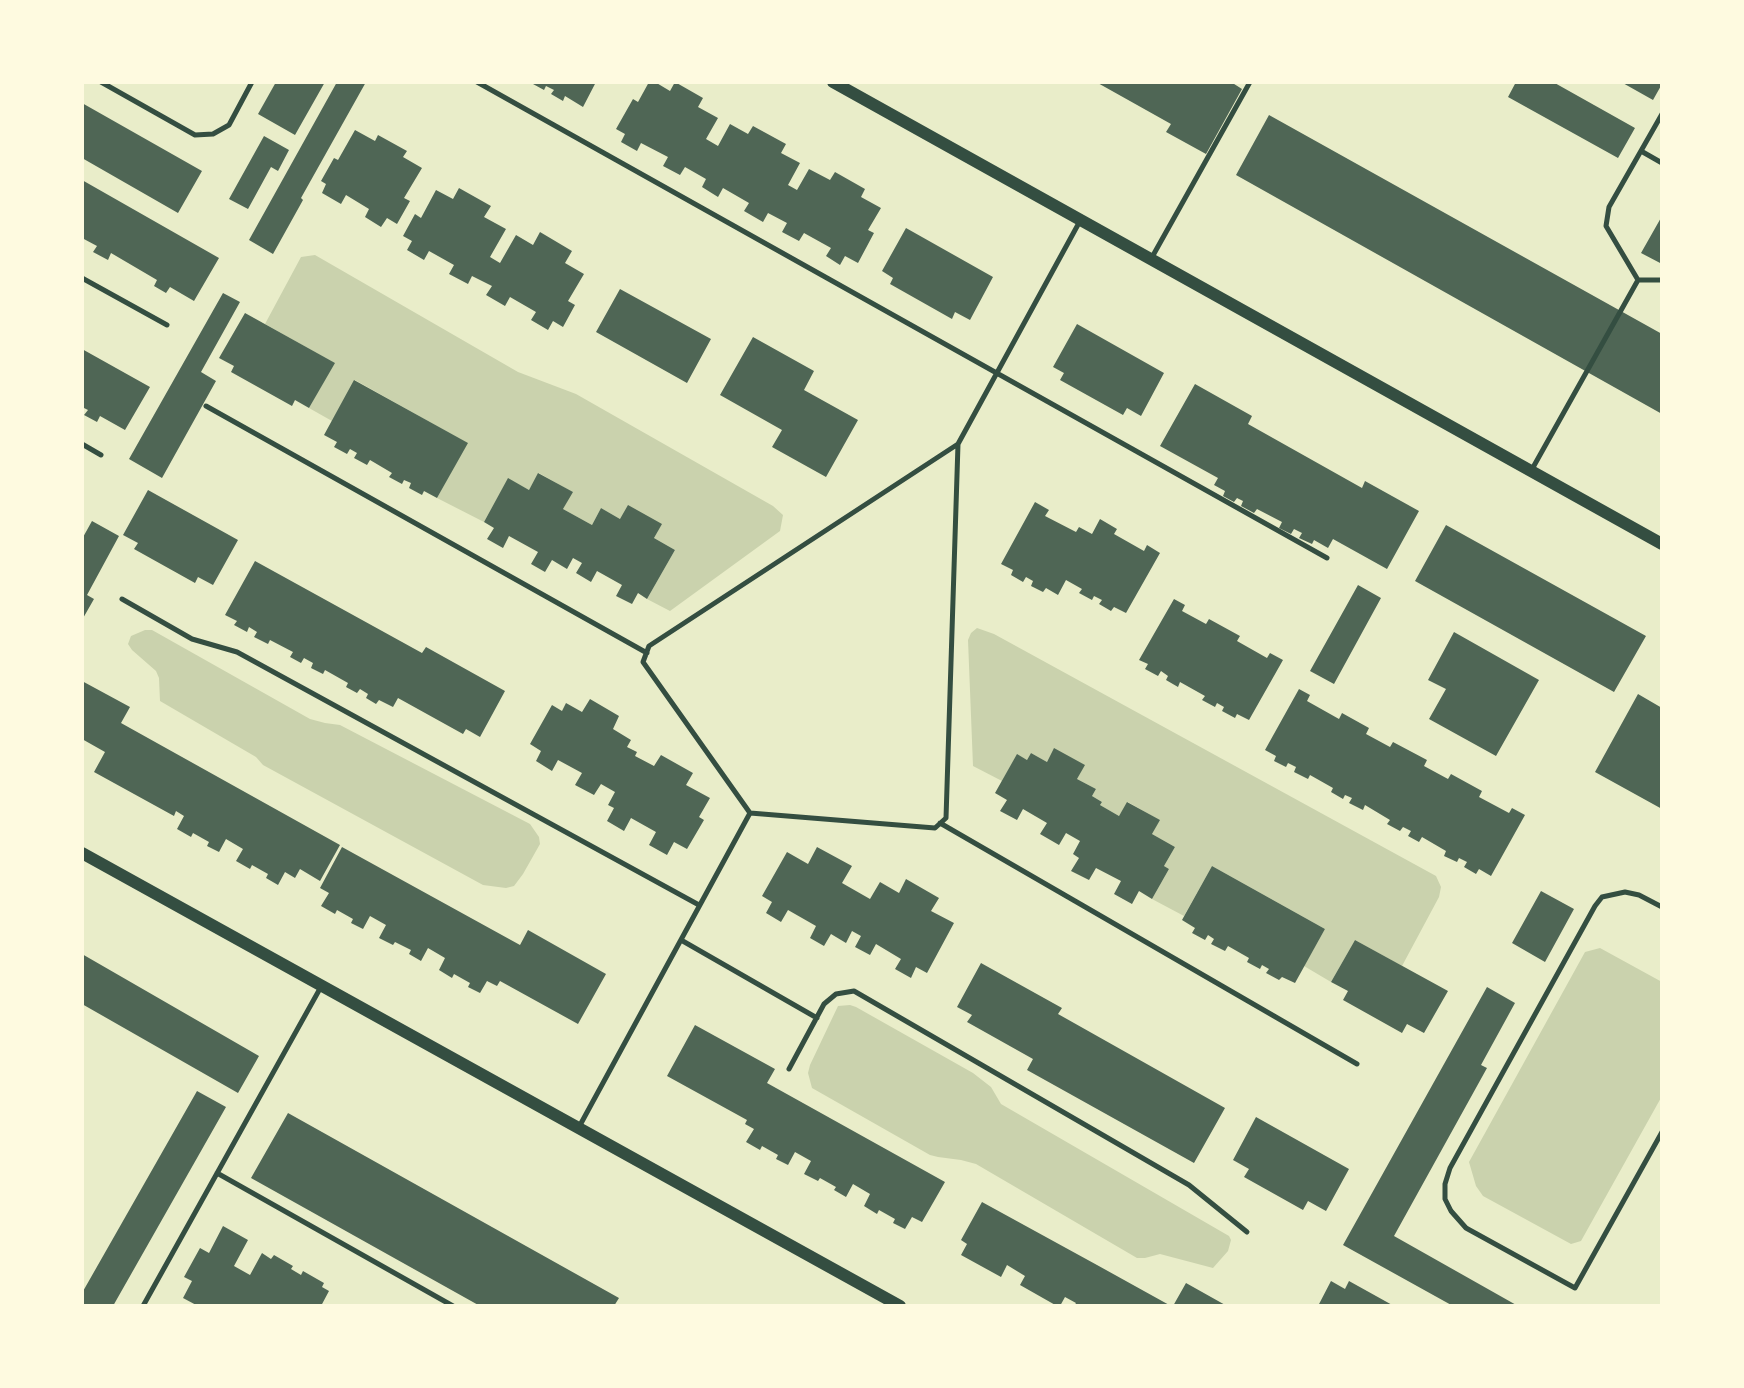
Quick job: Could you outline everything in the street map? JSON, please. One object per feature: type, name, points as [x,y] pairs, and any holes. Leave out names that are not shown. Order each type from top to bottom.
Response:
[{"type":"street","points":[[833,82],[1662,544]]},
{"type":"street","points":[[82,853],[900,1306]]},
{"type":"lane","points":[[101,82],[195,135],[213,134],[229,125],[253,82]]},
{"type":"lane","points":[[477,82],[1327,558]]},
{"type":"lane","points":[[1151,259],[1250,82]]},
{"type":"lane","points":[[1638,280],[1606,226],[1609,207],[1662,114]]},
{"type":"lane","points":[[1641,151],[1662,163]]},
{"type":"lane","points":[[750,813],[935,828],[946,818],[958,444],[1080,220]]},
{"type":"lane","points":[[82,278],[167,325]]},
{"type":"lane","points":[[1638,280],[1662,280]]},
{"type":"lane","points":[[1531,471],[1638,280]]},
{"type":"lane","points":[[206,406],[647,653]]},
{"type":"lane","points":[[82,444],[102,455]]},
{"type":"lane","points":[[750,813],[643,662],[649,646],[958,444]]},
{"type":"lane","points":[[122,599],[192,639],[237,652],[699,905]]},
{"type":"lane","points":[[579,1128],[750,813]]},
{"type":"lane","points":[[940,823],[1357,1064]]},
{"type":"lane","points":[[1662,907],[1639,895],[1625,892],[1602,897],[1595,906],[1450,1168],[1445,1199],[1451,1211],[1466,1228],[1575,1288],[1662,1132]]},
{"type":"lane","points":[[681,940],[817,1018]]},
{"type":"lane","points":[[145,1305],[322,985]]},
{"type":"lane","points":[[789,1069],[824,1004],[836,994],[854,991],[1189,1185],[1247,1232]]},
{"type":"lane","points":[[217,1173],[453,1306]]},
{"type":"green space","points":[[315,255],[518,372],[576,394],[773,506],[783,515],[780,531],[670,611],[647,599],[675,550],[654,538],[661,525],[620,519],[601,508],[592,525],[563,509],[572,492],[539,473],[529,490],[508,479],[484,522],[437,498],[467,443],[355,380],[332,421],[309,408],[334,363],[265,324],[301,257]]},
{"type":"green space","points":[[977,628],[994,634],[1436,876],[1441,887],[1439,897],[1402,966],[1355,940],[1331,982],[1304,966],[1325,929],[1212,866],[1184,916],[1152,899],[1169,869],[1164,866],[1175,847],[1152,834],[1159,820],[1128,802],[1119,816],[1100,805],[1102,802],[1092,796],[1096,789],[1077,779],[1084,765],[1054,749],[1047,762],[1031,753],[1027,760],[1017,755],[1002,781],[973,766],[968,640]]},
{"type":"green space","points":[[152,630],[310,719],[340,725],[530,824],[539,837],[540,844],[523,874],[514,886],[506,888],[483,885],[263,765],[256,757],[160,701],[156,671],[128,644],[131,636]]},
{"type":"green space","points":[[1600,948],[1662,982],[1662,1096],[1581,1241],[1571,1244],[1483,1196],[1476,1186],[1469,1162],[1585,952]]},
{"type":"green space","points":[[850,1005],[973,1073],[991,1087],[1001,1104],[1229,1236],[1231,1240],[1228,1251],[1213,1268],[1160,1254],[1137,1258],[976,1164],[930,1155],[812,1088],[808,1073],[810,1065],[838,1006]]},
{"type":"building","points":[[276,82],[325,82],[295,135],[258,114]]},
{"type":"building","points":[[337,82],[366,82],[273,254],[249,240]]},
{"type":"building","points":[[596,82],[583,107],[565,96],[563,101],[551,94],[554,90],[546,86],[544,90],[533,84]]},
{"type":"building","points":[[649,82],[655,82],[670,91],[675,82],[703,98],[698,107],[718,118],[706,139],[718,146],[730,124],[748,134],[753,126],[786,144],[781,153],[800,163],[788,185],[797,190],[809,169],[830,180],[835,172],[865,189],[861,197],[881,208],[868,230],[874,233],[858,263],[845,256],[840,265],[826,256],[831,248],[804,233],[799,241],[782,232],[787,223],[768,213],[763,222],[744,211],[749,203],[723,188],[718,197],[702,187],[706,179],[685,167],[680,175],[663,166],[668,157],[641,143],[637,151],[621,142],[625,134],[616,129],[633,99],[638,102]]},
{"type":"building","points":[[1096,82],[1231,82],[1242,89],[1206,154],[1166,132],[1171,124]]},
{"type":"building","points":[[1516,82],[1553,82],[1635,128],[1618,158],[1508,97]]},
{"type":"building","points":[[1621,82],[1662,82],[1662,84],[1653,100]]},
{"type":"building","points":[[82,103],[202,171],[178,213],[82,158]]},
{"type":"building","points":[[1269,115],[1662,334],[1662,414],[1236,175]]},
{"type":"building","points":[[355,130],[375,141],[378,135],[407,151],[403,157],[422,168],[404,198],[410,201],[397,224],[387,218],[381,227],[365,217],[369,209],[346,195],[341,204],[322,193],[326,184],[321,181],[334,158],[338,160]]},
{"type":"building","points":[[264,136],[289,150],[278,171],[271,167],[248,209],[229,199]]},
{"type":"building","points":[[82,180],[219,258],[194,301],[170,287],[166,293],[154,286],[157,280],[111,253],[108,260],[93,252],[97,246],[82,238]]},
{"type":"building","points":[[459,188],[491,206],[484,217],[506,229],[490,257],[500,263],[516,235],[533,245],[540,232],[572,251],[565,263],[584,274],[568,301],[575,305],[563,327],[553,321],[548,330],[531,320],[536,312],[510,297],[505,306],[486,295],[492,286],[472,276],[468,284],[449,274],[454,265],[429,251],[424,260],[407,250],[412,241],[403,236],[415,214],[421,218],[436,190],[453,199]]},
{"type":"building","points":[[1662,216],[1662,264],[1641,253]]},
{"type":"building","points":[[906,228],[993,277],[970,320],[955,312],[952,319],[890,284],[893,278],[882,271]]},
{"type":"building","points":[[620,289],[711,339],[687,383],[596,332]]},
{"type":"building","points":[[223,293],[240,302],[201,372],[216,381],[162,478],[129,459]]},
{"type":"building","points":[[245,313],[335,363],[309,408],[295,400],[292,406],[231,372],[234,366],[219,358]]},
{"type":"building","points":[[1077,324],[1164,373],[1141,416],[1127,408],[1123,415],[1060,380],[1064,373],[1053,367]]},
{"type":"building","points":[[753,337],[814,371],[804,390],[858,420],[826,477],[772,447],[782,430],[720,395]]},
{"type":"building","points":[[82,349],[150,387],[125,430],[100,416],[97,422],[84,415],[88,410],[82,407]]},
{"type":"building","points":[[354,380],[468,443],[437,498],[424,491],[422,495],[409,488],[411,483],[404,480],[402,484],[389,477],[392,473],[370,460],[367,465],[354,458],[357,453],[350,449],[347,454],[334,447],[337,442],[324,435]]},
{"type":"building","points":[[1195,384],[1252,416],[1248,424],[1362,488],[1365,481],[1419,511],[1387,569],[1333,539],[1328,548],[1314,540],[1312,544],[1299,538],[1302,533],[1294,529],[1291,534],[1279,528],[1282,522],[1257,509],[1254,513],[1241,506],[1243,501],[1237,498],[1234,502],[1223,496],[1225,491],[1214,485],[1218,478],[1160,446]]},
{"type":"building","points":[[538,473],[573,492],[563,509],[592,525],[601,508],[620,519],[628,505],[662,524],[654,538],[675,550],[647,599],[638,593],[632,604],[616,596],[622,585],[597,571],[591,582],[576,573],[582,563],[573,558],[567,569],[552,560],[545,572],[531,564],[538,552],[509,536],[503,548],[487,539],[494,528],[484,522],[508,478],[529,490]]},
{"type":"building","points":[[148,490],[238,540],[213,585],[198,577],[195,583],[134,549],[138,543],[123,535]]},
{"type":"building","points":[[1035,502],[1049,510],[1045,516],[1076,532],[1079,527],[1092,534],[1100,519],[1117,529],[1114,534],[1144,551],[1147,545],[1160,553],[1126,613],[1114,607],[1111,611],[1099,604],[1102,600],[1094,596],[1092,600],[1079,593],[1082,589],[1066,580],[1058,595],[1046,588],[1043,592],[1031,586],[1033,581],[1026,577],[1023,582],[1011,575],[1013,570],[1001,564]]},
{"type":"building","points":[[92,521],[119,536],[87,595],[94,599],[82,620],[82,539]]},
{"type":"building","points":[[1446,525],[1646,636],[1614,692],[1415,581]]},
{"type":"building","points":[[255,561],[422,653],[426,647],[505,691],[480,737],[466,729],[463,734],[398,698],[393,707],[379,700],[376,704],[366,698],[368,694],[360,689],[357,693],[346,687],[348,683],[325,670],[323,674],[311,668],[313,663],[304,658],[301,663],[290,657],[293,652],[270,640],[268,644],[254,637],[257,632],[249,627],[247,632],[234,625],[237,621],[225,615]]},
{"type":"building","points":[[1358,585],[1381,598],[1334,684],[1310,671]]},
{"type":"building","points":[[1174,599],[1185,605],[1182,611],[1206,624],[1209,619],[1240,636],[1237,641],[1267,658],[1270,653],[1283,660],[1249,720],[1237,714],[1235,718],[1222,711],[1224,707],[1217,703],[1215,707],[1202,700],[1205,696],[1180,682],[1178,687],[1166,680],[1168,676],[1161,671],[1158,676],[1145,669],[1148,664],[1139,660]]},
{"type":"building","points":[[1454,632],[1539,680],[1496,756],[1429,719],[1446,689],[1428,680]]},
{"type":"building","points":[[82,681],[130,707],[121,723],[340,845],[320,881],[300,869],[295,878],[285,872],[278,885],[266,878],[268,874],[252,865],[250,869],[236,861],[243,849],[226,839],[219,852],[207,846],[209,842],[193,833],[191,837],[177,829],[184,816],[176,811],[174,816],[94,772],[105,752],[82,739]]},
{"type":"building","points":[[1299,689],[1310,695],[1307,701],[1339,719],[1342,713],[1369,728],[1366,734],[1390,747],[1393,742],[1427,760],[1424,766],[1448,779],[1451,774],[1482,791],[1479,797],[1509,813],[1512,808],[1525,815],[1491,876],[1479,869],[1476,874],[1464,867],[1467,862],[1459,858],[1457,862],[1444,856],[1446,851],[1422,837],[1419,842],[1408,836],[1411,831],[1403,827],[1400,831],[1387,824],[1390,820],[1365,805],[1363,810],[1349,803],[1352,798],[1345,795],[1343,799],[1331,792],[1333,788],[1310,775],[1308,779],[1294,772],[1296,767],[1288,763],[1286,767],[1274,761],[1276,756],[1265,750]]},
{"type":"building","points":[[1638,694],[1662,708],[1662,809],[1595,772]]},
{"type":"building","points":[[590,699],[619,716],[613,729],[631,740],[627,747],[637,752],[635,756],[654,766],[661,755],[693,773],[686,785],[710,798],[699,817],[704,820],[687,849],[674,842],[667,855],[649,845],[656,832],[631,818],[624,831],[607,821],[614,808],[608,805],[615,792],[601,784],[594,795],[575,785],[582,773],[558,760],[552,771],[536,761],[541,751],[530,744],[552,705],[562,711],[566,703],[582,712]]},
{"type":"building","points":[[1054,748],[1085,765],[1077,779],[1096,789],[1092,796],[1102,802],[1100,805],[1119,816],[1127,802],[1160,820],[1152,834],[1175,847],[1164,866],[1169,869],[1152,899],[1139,891],[1132,904],[1114,894],[1121,881],[1096,868],[1089,880],[1071,871],[1079,858],[1073,854],[1080,841],[1066,833],[1059,845],[1040,834],[1047,823],[1023,809],[1017,820],[1000,811],[1007,800],[995,793],[1017,754],[1027,760],[1031,753],[1047,762]]},
{"type":"building","points":[[342,847],[520,945],[528,930],[606,974],[578,1024],[500,981],[497,986],[487,981],[480,993],[468,987],[470,983],[454,974],[452,978],[439,970],[445,958],[428,948],[421,961],[409,954],[411,950],[379,938],[386,925],[370,916],[363,929],[351,923],[353,919],[337,910],[335,914],[321,906],[329,893],[320,888]]},
{"type":"building","points":[[817,847],[852,866],[842,883],[870,899],[880,882],[899,893],[906,879],[939,898],[931,911],[954,923],[927,973],[916,967],[911,978],[895,969],[901,959],[876,944],[870,955],[855,947],[861,936],[852,931],[846,943],[831,934],[824,946],[810,938],[816,926],[788,910],[781,922],[766,913],[772,902],[762,896],[787,852],[808,864]]},
{"type":"building","points":[[1212,866],[1325,929],[1295,983],[1282,977],[1279,980],[1266,973],[1269,969],[1262,965],[1260,969],[1247,962],[1249,958],[1228,946],[1225,951],[1211,944],[1214,939],[1208,935],[1205,940],[1192,933],[1195,928],[1182,920]]},
{"type":"building","points":[[1541,891],[1574,909],[1545,962],[1512,943]]},
{"type":"building","points":[[1355,940],[1448,991],[1424,1033],[1407,1024],[1402,1033],[1343,1000],[1348,991],[1331,982]]},
{"type":"building","points":[[82,954],[259,1056],[238,1093],[82,1004]]},
{"type":"building","points":[[981,963],[1062,1008],[1058,1014],[1225,1108],[1194,1163],[1027,1070],[1033,1059],[967,1022],[972,1015],[957,1007]]},
{"type":"building","points":[[1487,987],[1515,1003],[1481,1065],[1487,1068],[1394,1236],[1518,1306],[1453,1306],[1343,1245]]},
{"type":"building","points":[[695,1025],[775,1069],[767,1083],[945,1182],[922,1222],[912,1217],[905,1229],[893,1223],[895,1219],[879,1210],[877,1214],[864,1206],[870,1194],[853,1184],[846,1197],[834,1190],[836,1187],[820,1178],[818,1181],[804,1174],[811,1161],[795,1152],[788,1165],[776,1159],[778,1155],[762,1146],[760,1150],[746,1142],[754,1129],[745,1124],[747,1120],[667,1076]]},
{"type":"building","points":[[197,1091],[226,1107],[113,1306],[82,1306],[82,1293]]},
{"type":"building","points":[[288,1113],[619,1298],[614,1306],[480,1306],[251,1178]]},
{"type":"building","points":[[1256,1117],[1349,1169],[1326,1211],[1308,1201],[1303,1210],[1244,1177],[1249,1169],[1233,1160]]},
{"type":"building","points":[[982,1202],[1171,1306],[1074,1306],[1076,1303],[1065,1297],[1060,1306],[1057,1306],[1020,1285],[1025,1276],[1007,1265],[1001,1277],[961,1255],[967,1244],[961,1240]]},
{"type":"building","points":[[223,1226],[248,1240],[234,1266],[250,1275],[262,1253],[271,1259],[274,1255],[293,1266],[291,1269],[301,1275],[303,1271],[324,1283],[322,1287],[329,1291],[321,1306],[198,1306],[183,1298],[192,1281],[184,1277],[200,1248],[209,1253]]},
{"type":"building","points":[[1331,1281],[1345,1289],[1349,1281],[1394,1306],[1318,1306]]},
{"type":"building","points":[[1186,1283],[1227,1306],[1173,1306]]}]
